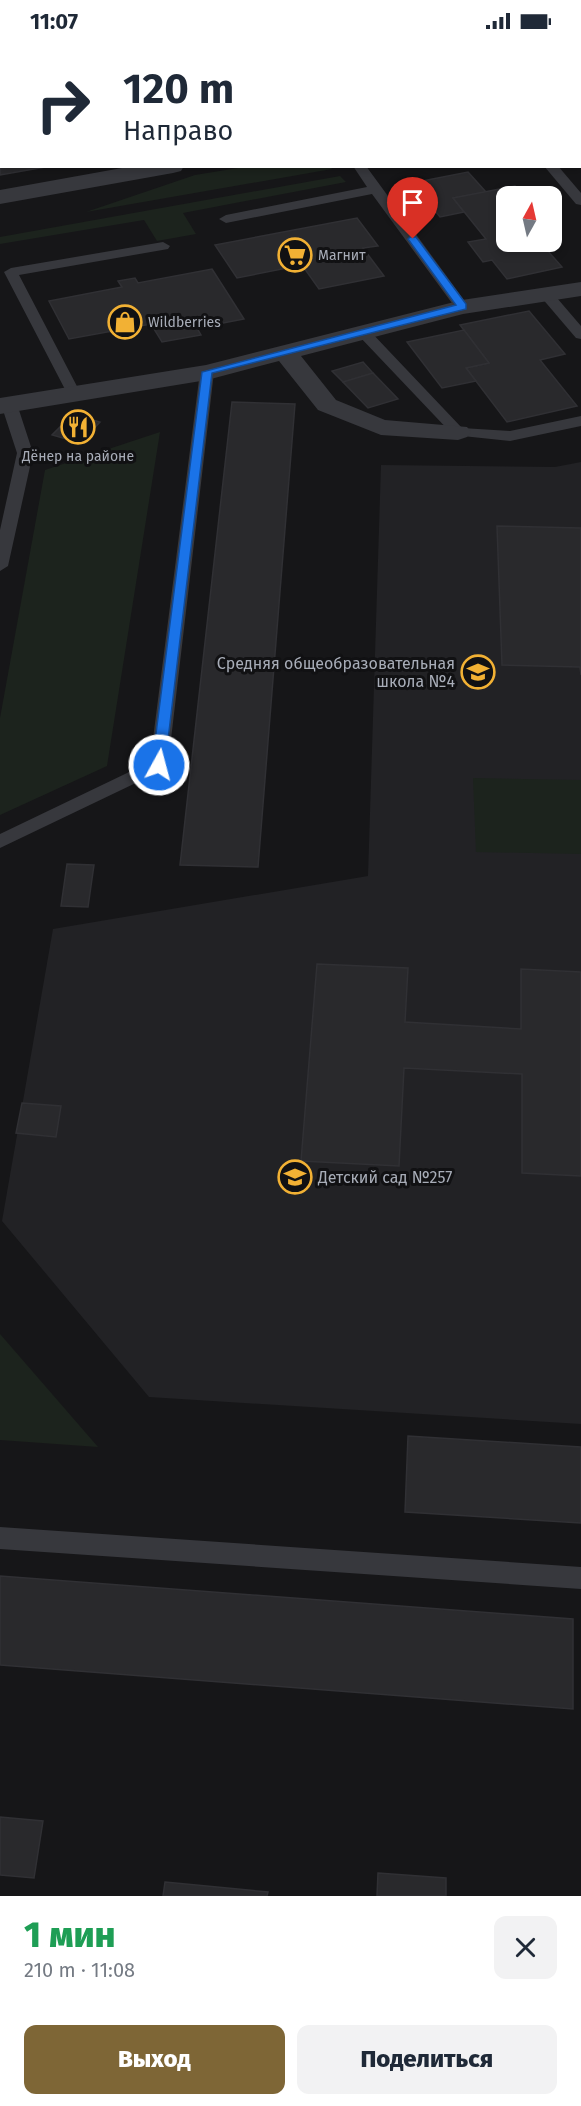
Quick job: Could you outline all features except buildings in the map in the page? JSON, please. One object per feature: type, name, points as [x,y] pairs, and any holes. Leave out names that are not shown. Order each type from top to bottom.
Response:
[{"type":"street","points":[[0,197],[162,168]]},
{"type":"street","points":[[5,405],[207,372],[462,307],[581,289]]},
{"type":"street","points":[[286,353],[327,405],[381,427],[458,432]]},
{"type":"lane","points":[[360,168],[462,307]]},
{"type":"lane","points":[[552,168],[581,201]]},
{"type":"lane","points":[[226,219],[376,189]]},
{"type":"lane","points":[[74,394],[11,272],[163,246]]},
{"type":"lane","points":[[546,294],[581,335]]},
{"type":"lane","points":[[364,333],[458,432],[510,436],[581,421]]},
{"type":"lane","points":[[0,842],[159,765],[207,372]]},
{"type":"lane","points":[[0,566],[25,453],[5,405]]},
{"type":"lane","points":[[0,1539],[581,1578]]},
{"type":"shaded area","points":[[238,168],[332,169],[86,212],[195,175]]},
{"type":"shaded area","points":[[340,176],[346,182],[183,213],[196,234],[157,241],[144,220],[0,244],[0,237]]},
{"type":"shaded area","points":[[160,432],[107,766],[0,815],[0,718],[45,470]]},
{"type":"shaded area","name":"Детский сад №257","points":[[581,462],[581,1424],[149,1397],[2,1221],[53,929],[368,876],[381,465],[555,467]]},
{"type":"shaded area","points":[[473,778],[581,780],[581,854],[476,852]]},
{"type":"shaded area","points":[[0,1334],[98,1447],[0,1440]]},
{"type":"place","name":"Магнит","points":[[295,255]]},
{"type":"place","name":"Wildberries","points":[[125,322]]},
{"type":"place","name":"Дёнер на районе","points":[[78,427]]},
{"type":"place","name":"Средняя общеобразовательная школа №4","points":[[478,672]]},
{"type":"place","name":"Детский сад №257","points":[[295,1177]]},
{"type":"route","points":[[159,765],[207,372],[462,307],[413,239]]}]
